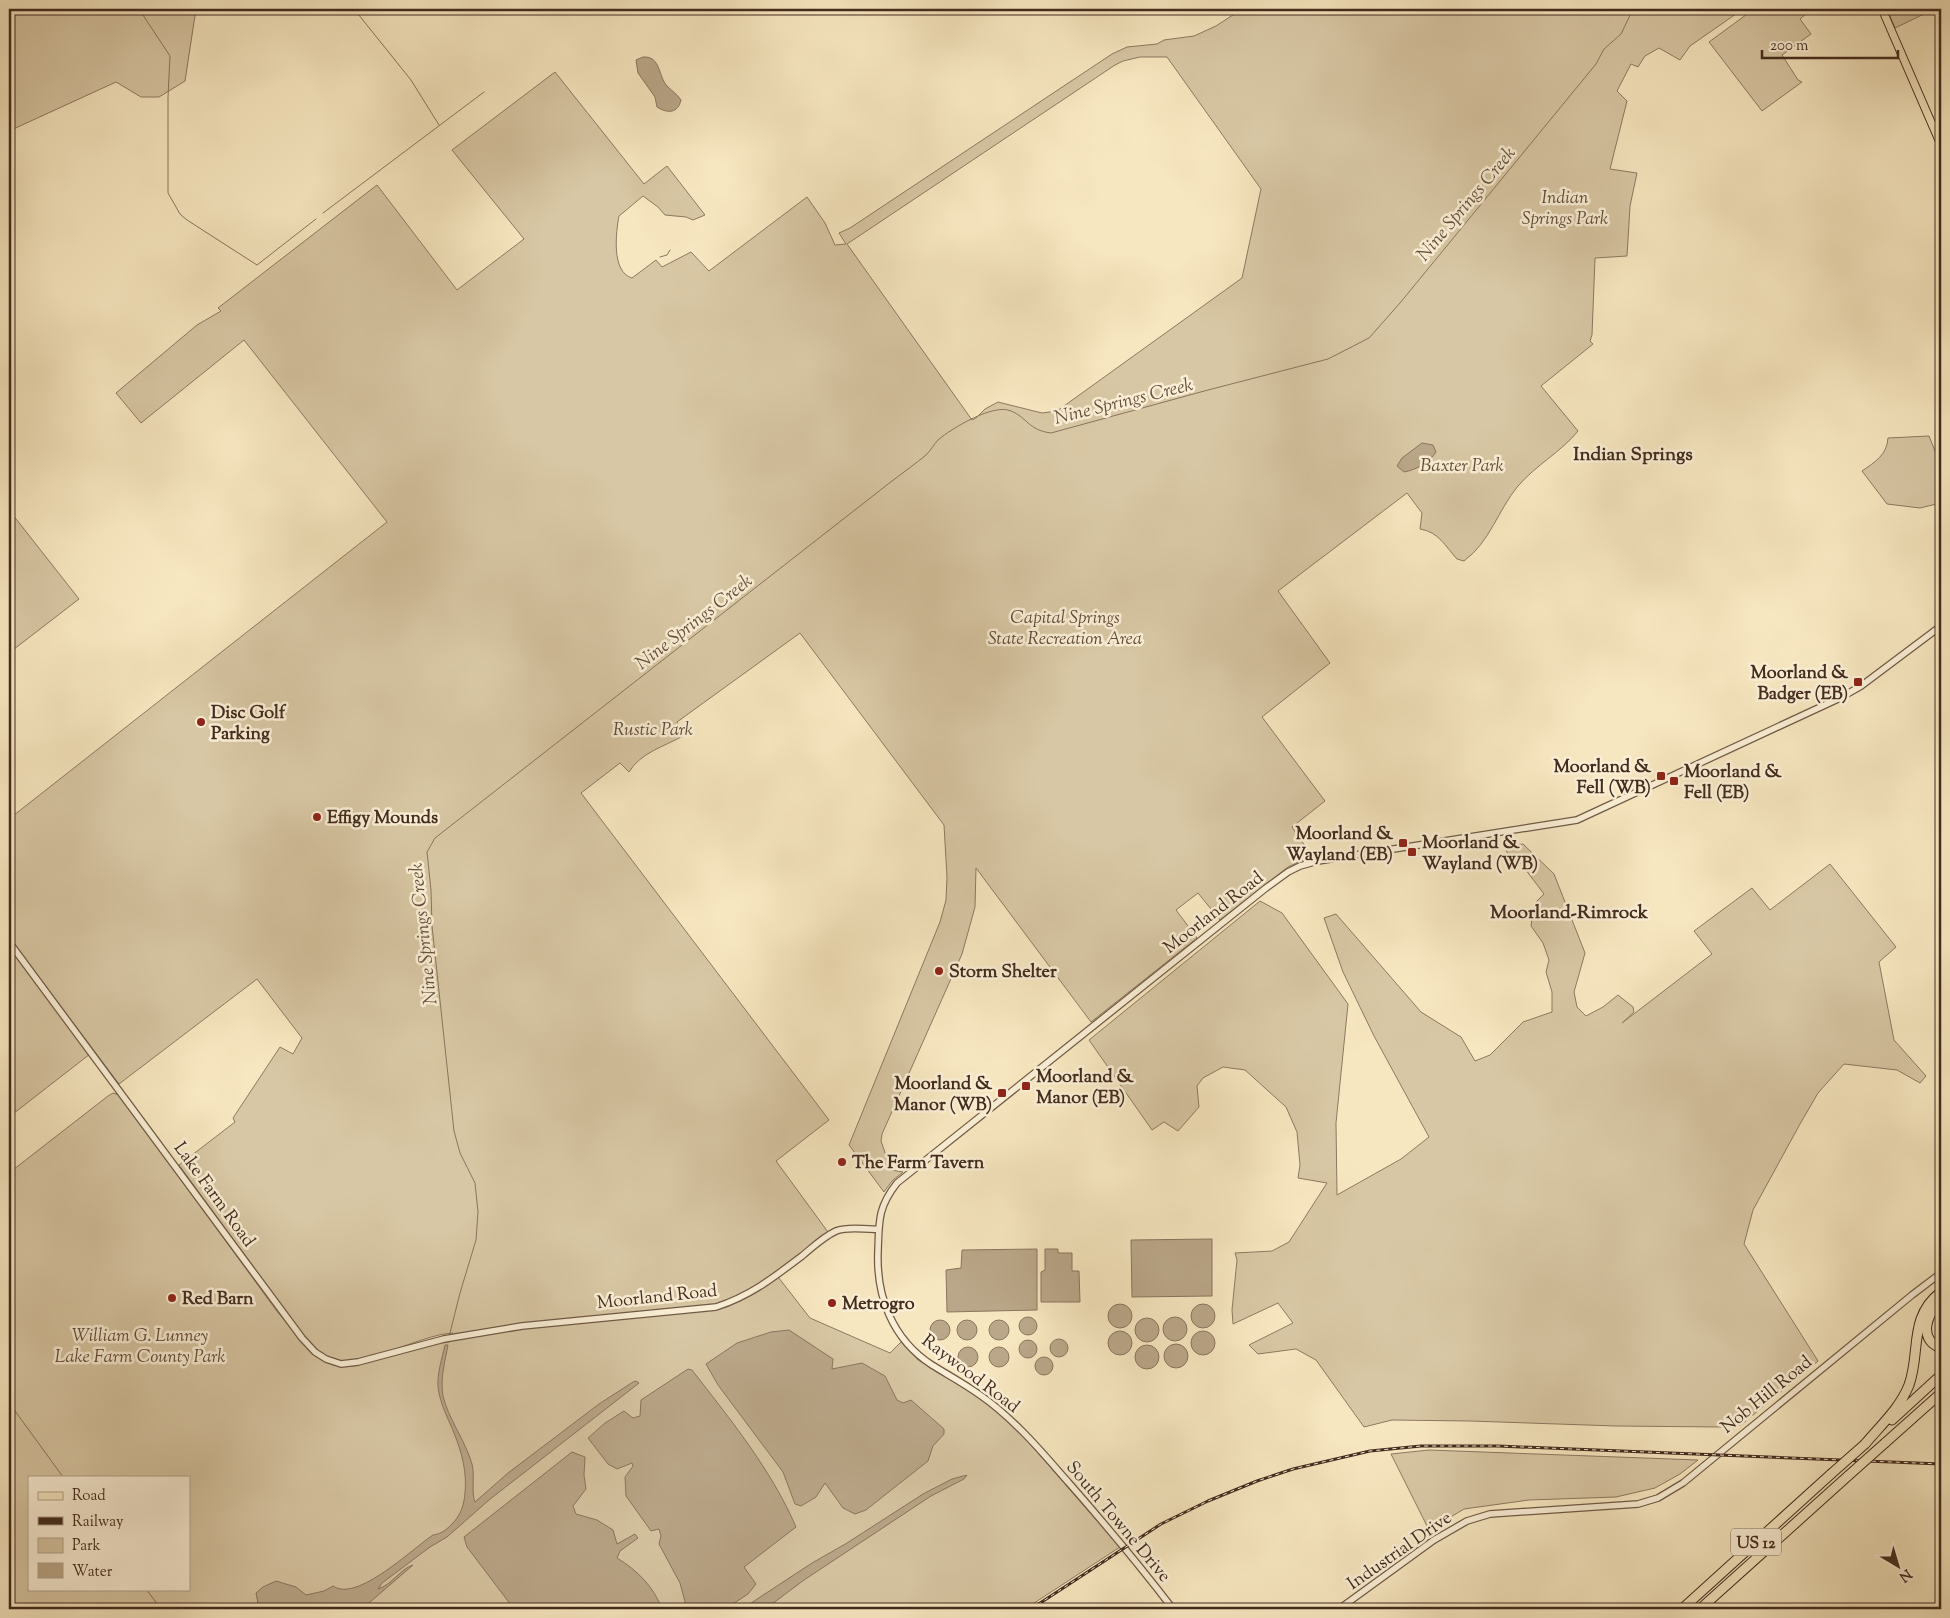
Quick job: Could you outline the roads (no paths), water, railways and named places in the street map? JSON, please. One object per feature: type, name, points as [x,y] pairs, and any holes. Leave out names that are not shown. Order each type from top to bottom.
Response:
[{"type":"highway","points":[[1865,1444],[1903,1398],[1913,1368],[1916,1334],[1920,1320],[1928,1306],[1941,1292]]},
{"type":"highway","points":[[1941,1300],[1928,1318],[1926,1328],[1928,1338],[1933,1345],[1941,1348]]},
{"type":"highway","name":"US 12","points":[[1682,1609],[1941,1375]]},
{"type":"highway","name":"US 12","points":[[1700,1609],[1940,1395]]},
{"type":"main road","points":[[1882,9],[1941,145]]},
{"type":"street","name":"Moorland Road","points":[[887,1195],[897,1183],[1266,888],[1294,869],[1310,862],[1326,859],[1577,820],[1840,698],[1861,686],[1941,626]]},
{"type":"street","name":"Lake Farm Road","points":[[9,942],[100,1062],[281,1311],[315,1352],[326,1359],[341,1364],[358,1362],[448,1338]]},
{"type":"street","name":"Raywood Road","points":[[887,1195],[880,1213],[878,1281],[885,1306],[898,1332],[908,1345],[930,1364],[980,1394],[997,1408],[1043,1454]]},
{"type":"street","name":"Moorland Road","points":[[448,1338],[556,1322],[716,1307],[742,1298],[759,1288],[822,1240],[838,1231],[848,1229],[879,1229]]},
{"type":"street","name":"Nob Hill Road","points":[[1596,1508],[1638,1504],[1658,1498],[1674,1489],[1941,1273]]},
{"type":"street","name":"South Towne Drive","points":[[1043,1454],[1112,1532],[1172,1609]]},
{"type":"street","name":"Industrial Drive","points":[[1340,1609],[1434,1540],[1467,1521],[1490,1514],[1596,1508]]},
{"type":"water","points":[[643,57],[649,58],[656,63],[664,82],[681,100],[678,108],[675,110],[665,111],[657,107],[655,97],[638,73],[636,60]]},
{"type":"water","points":[[1422,443],[1433,445],[1436,452],[1422,465],[1404,472],[1397,466],[1402,458]]},
{"type":"water","points":[[1212,1239],[1212,1296],[1132,1297],[1131,1240]]},
{"type":"water","points":[[1037,1249],[1037,1310],[947,1312],[946,1270],[961,1268],[962,1250]]},
{"type":"water","points":[[1045,1249],[1058,1249],[1058,1253],[1072,1253],[1072,1271],[1079,1271],[1080,1302],[1041,1302],[1041,1272],[1045,1270]]},
{"type":"water","points":[[1120,1304],[1129,1307],[1132,1316],[1129,1325],[1120,1328],[1111,1325],[1108,1316],[1111,1307]]},
{"type":"water","points":[[1203,1304],[1212,1307],[1215,1316],[1212,1325],[1203,1328],[1194,1325],[1191,1316],[1194,1307]]},
{"type":"water","points":[[1024,1317],[1032,1317],[1037,1322],[1035,1333],[1024,1335],[1019,1330],[1019,1322]]},
{"type":"water","points":[[1175,1317],[1184,1320],[1187,1329],[1184,1338],[1175,1341],[1166,1338],[1163,1329],[1166,1320]]},
{"type":"water","points":[[1147,1318],[1156,1321],[1159,1330],[1156,1339],[1147,1342],[1138,1339],[1135,1330],[1138,1321]]},
{"type":"water","points":[[936,1320],[944,1320],[950,1326],[950,1334],[944,1340],[936,1340],[930,1334],[930,1326]]},
{"type":"water","points":[[963,1320],[971,1320],[977,1326],[977,1334],[971,1340],[963,1340],[957,1334],[957,1326]]},
{"type":"water","points":[[995,1320],[1003,1320],[1009,1326],[1009,1334],[1003,1340],[995,1340],[989,1334],[989,1326]]},
{"type":"water","points":[[789,1330],[833,1359],[832,1369],[862,1363],[885,1376],[897,1400],[903,1403],[911,1400],[944,1429],[944,1434],[933,1446],[928,1461],[866,1510],[855,1514],[843,1508],[825,1483],[816,1497],[801,1506],[795,1504],[783,1472],[718,1385],[706,1364],[737,1343],[771,1332]]},
{"type":"water","points":[[1120,1331],[1129,1334],[1132,1343],[1129,1352],[1120,1355],[1111,1352],[1108,1343],[1111,1334]]},
{"type":"water","points":[[1203,1331],[1212,1334],[1215,1343],[1212,1352],[1203,1355],[1194,1352],[1191,1343],[1194,1334]]},
{"type":"water","points":[[1055,1339],[1063,1339],[1068,1344],[1066,1355],[1055,1357],[1050,1352],[1050,1344]]},
{"type":"water","points":[[1024,1340],[1032,1340],[1037,1345],[1035,1356],[1024,1358],[1019,1353],[1019,1345]]},
{"type":"water","points":[[1176,1344],[1185,1347],[1188,1356],[1185,1365],[1176,1368],[1167,1365],[1164,1356],[1167,1347]]},
{"type":"water","points":[[445,1345],[448,1345],[442,1377],[443,1396],[472,1464],[475,1502],[508,1473],[599,1404],[633,1382],[639,1383],[489,1500],[447,1537],[430,1547],[382,1583],[378,1589],[388,1584],[413,1565],[362,1609],[259,1609],[256,1593],[263,1587],[276,1581],[296,1587],[306,1595],[324,1591],[333,1586],[343,1589],[356,1587],[370,1581],[433,1535],[445,1530],[458,1517],[462,1510],[465,1493],[463,1463],[454,1433],[442,1405],[438,1387],[439,1371]]},
{"type":"water","points":[[1147,1345],[1156,1348],[1159,1357],[1156,1366],[1147,1369],[1138,1366],[1135,1357],[1138,1348]]},
{"type":"water","points":[[964,1347],[972,1347],[978,1353],[978,1361],[972,1367],[964,1367],[958,1361],[958,1353]]},
{"type":"water","points":[[995,1347],[1003,1347],[1009,1353],[1009,1361],[1003,1367],[995,1367],[989,1361],[989,1353]]},
{"type":"water","points":[[1040,1357],[1048,1357],[1053,1362],[1051,1373],[1040,1375],[1035,1370],[1035,1362]]},
{"type":"water","points":[[688,1369],[692,1370],[749,1445],[775,1485],[796,1527],[744,1567],[756,1584],[748,1594],[725,1609],[687,1609],[680,1583],[659,1544],[661,1536],[659,1529],[651,1531],[626,1496],[625,1477],[633,1466],[632,1463],[617,1469],[608,1464],[588,1438],[605,1423],[624,1411],[633,1418],[640,1416],[641,1400]]},
{"type":"water","points":[[572,1452],[585,1457],[584,1475],[586,1489],[573,1506],[576,1514],[597,1520],[613,1530],[617,1544],[635,1534],[638,1538],[620,1551],[617,1558],[650,1586],[662,1609],[514,1609],[467,1547],[464,1537]]},
{"type":"water","points":[[967,1475],[964,1479],[931,1496],[804,1580],[772,1604],[770,1609],[742,1609],[923,1494],[952,1479]]},
{"type":"waterway","points":[[139,9],[170,56],[168,193],[180,214],[257,265],[316,219]]},
{"type":"waterway","points":[[354,9],[411,80],[439,125]]},
{"type":"waterway","name":"Nine Springs Creek","points":[[449,1337],[476,1240],[478,1212],[475,1183],[460,1153],[454,1131],[432,926],[427,852],[435,838],[922,458],[938,440],[963,423],[984,413],[1004,409],[1017,414],[1033,427],[1051,433],[1328,359],[1369,338],[1400,303],[1596,64],[1604,49],[1621,34],[1633,9]]},
{"type":"waterway","points":[[323,213],[484,92]]},
{"type":"waterway","points":[[660,257],[667,255],[670,250]]},
{"type":"waterway","points":[[10,1404],[62,1476]]},
{"type":"waterway","points":[[147,1590],[161,1609]]},
{"type":"railway","points":[[1031,1609],[1161,1524],[1208,1501],[1293,1469],[1370,1451],[1421,1446],[1498,1446],[1941,1464]]},
{"type":"place","name":"Moorland & Badger (EB)","points":[[1858,682]]},
{"type":"place","name":"Disc Golf Parking","points":[[201,722]]},
{"type":"place","name":"Moorland & Fell (WB)","points":[[1661,776]]},
{"type":"place","name":"Moorland & Fell (EB)","points":[[1674,781]]},
{"type":"place","name":"Effigy Mounds","points":[[317,817]]},
{"type":"place","name":"Moorland & Wayland (EB)","points":[[1403,843]]},
{"type":"place","name":"Moorland & Wayland (WB)","points":[[1412,852]]},
{"type":"place","name":"Storm Shelter","points":[[939,971]]},
{"type":"place","name":"Moorland & Manor (EB)","points":[[1026,1086]]},
{"type":"place","name":"Moorland & Manor (WB)","points":[[1002,1093]]},
{"type":"place","name":"The Farm Tavern","points":[[842,1162]]},
{"type":"place","name":"Red Barn","points":[[172,1298]]},
{"type":"place","name":"Metrogro","points":[[832,1303]]},
{"type":"district","name":"Indian Springs","points":[[1633,453]]},
{"type":"district","name":"Moorland-Rimrock","points":[[1569,911]]},
{"type":"park label","name":"Indian Springs Park","points":[[1565,207]]},
{"type":"park label","name":"Baxter Park","points":[[1462,465]]},
{"type":"park label","name":"Capital Springs State Recreation Area","points":[[1065,628]]},
{"type":"park label","name":"Rustic Park","points":[[653,729]]},
{"type":"park label","name":"William G. Lunney Lake Farm County Park","points":[[140,1345]]}]
